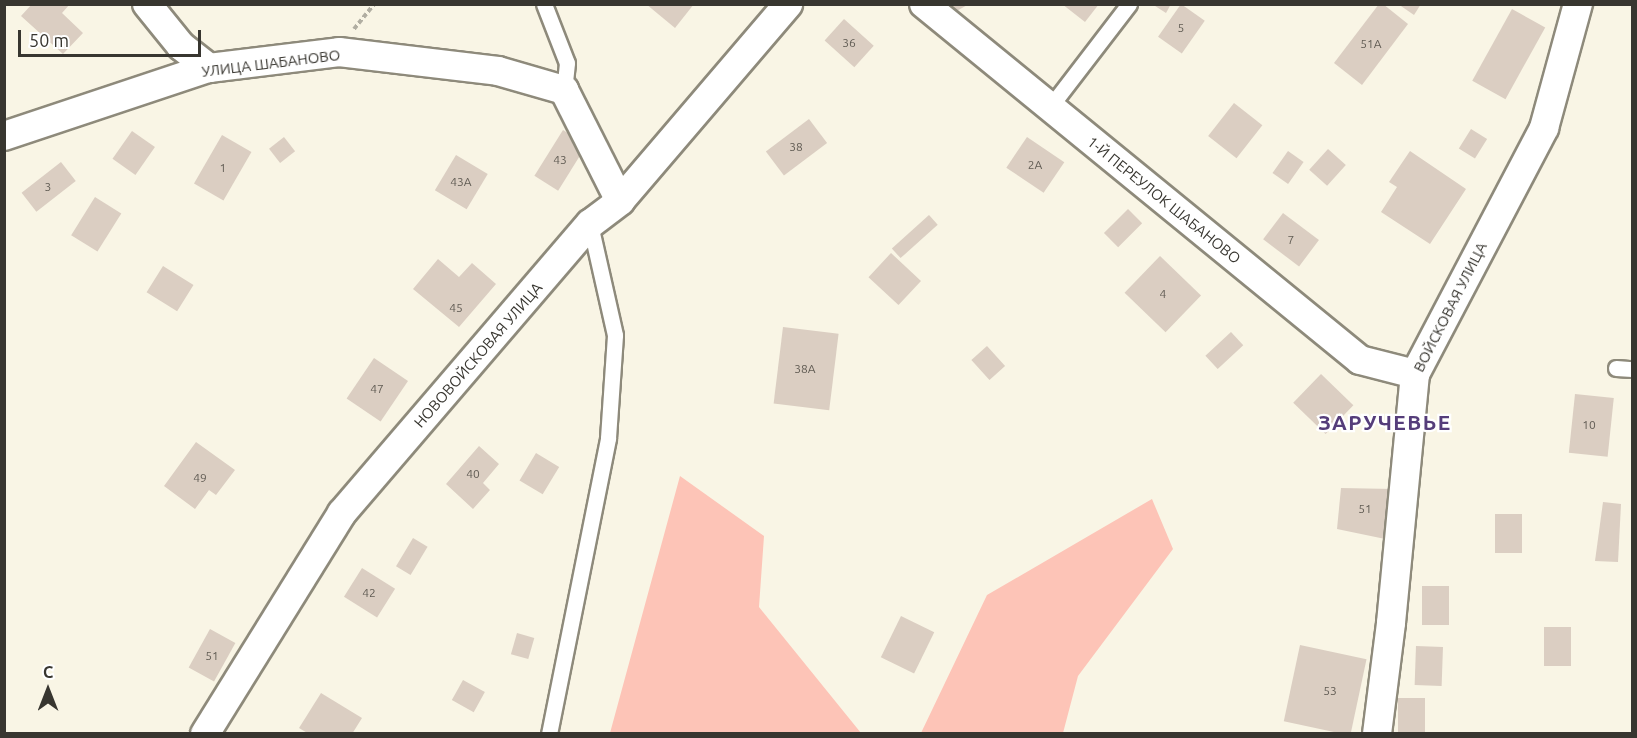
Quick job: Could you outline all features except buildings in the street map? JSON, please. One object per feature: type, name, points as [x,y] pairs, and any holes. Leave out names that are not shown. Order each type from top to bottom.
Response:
[{"type":"street","points":[[147,4],[181,46],[208,68]]},
{"type":"street","name":"НОВОВОЙСКОВАЯ УЛИЦА","points":[[205,734],[342,513],[590,224],[620,201],[788,4]]},
{"type":"street","name":"1-Й ПЕРЕУЛОК ШАБАНОВО","points":[[924,4],[1360,360],[1415,374]]},
{"type":"street","name":"ВОЙСКОВАЯ УЛИЦА","points":[[1377,734],[1391,623],[1415,374],[1544,128],[1578,4]]},
{"type":"street","name":"УЛИЦА ШАБАНОВО","points":[[4,136],[208,68],[339,52],[498,71],[564,90]]},
{"type":"street","points":[[564,90],[620,201]]},
{"type":"lane","points":[[544,4],[567,63],[564,90]]},
{"type":"lane","points":[[1050,107],[1129,4]]},
{"type":"lane","points":[[549,734],[608,438],[615,335],[590,224]]},
{"type":"lane","points":[[1616,368],[1632,369]]},
{"type":"shaded area","points":[[680,476],[764,536],[759,607],[861,733],[610,733]]},
{"type":"shaded area","points":[[1152,499],[1173,549],[1078,676],[1063,733],[921,733],[987,595]]},
{"type":"district","name":"ЗАРУЧЕВЬЕ","points":[[1385,422]]}]
